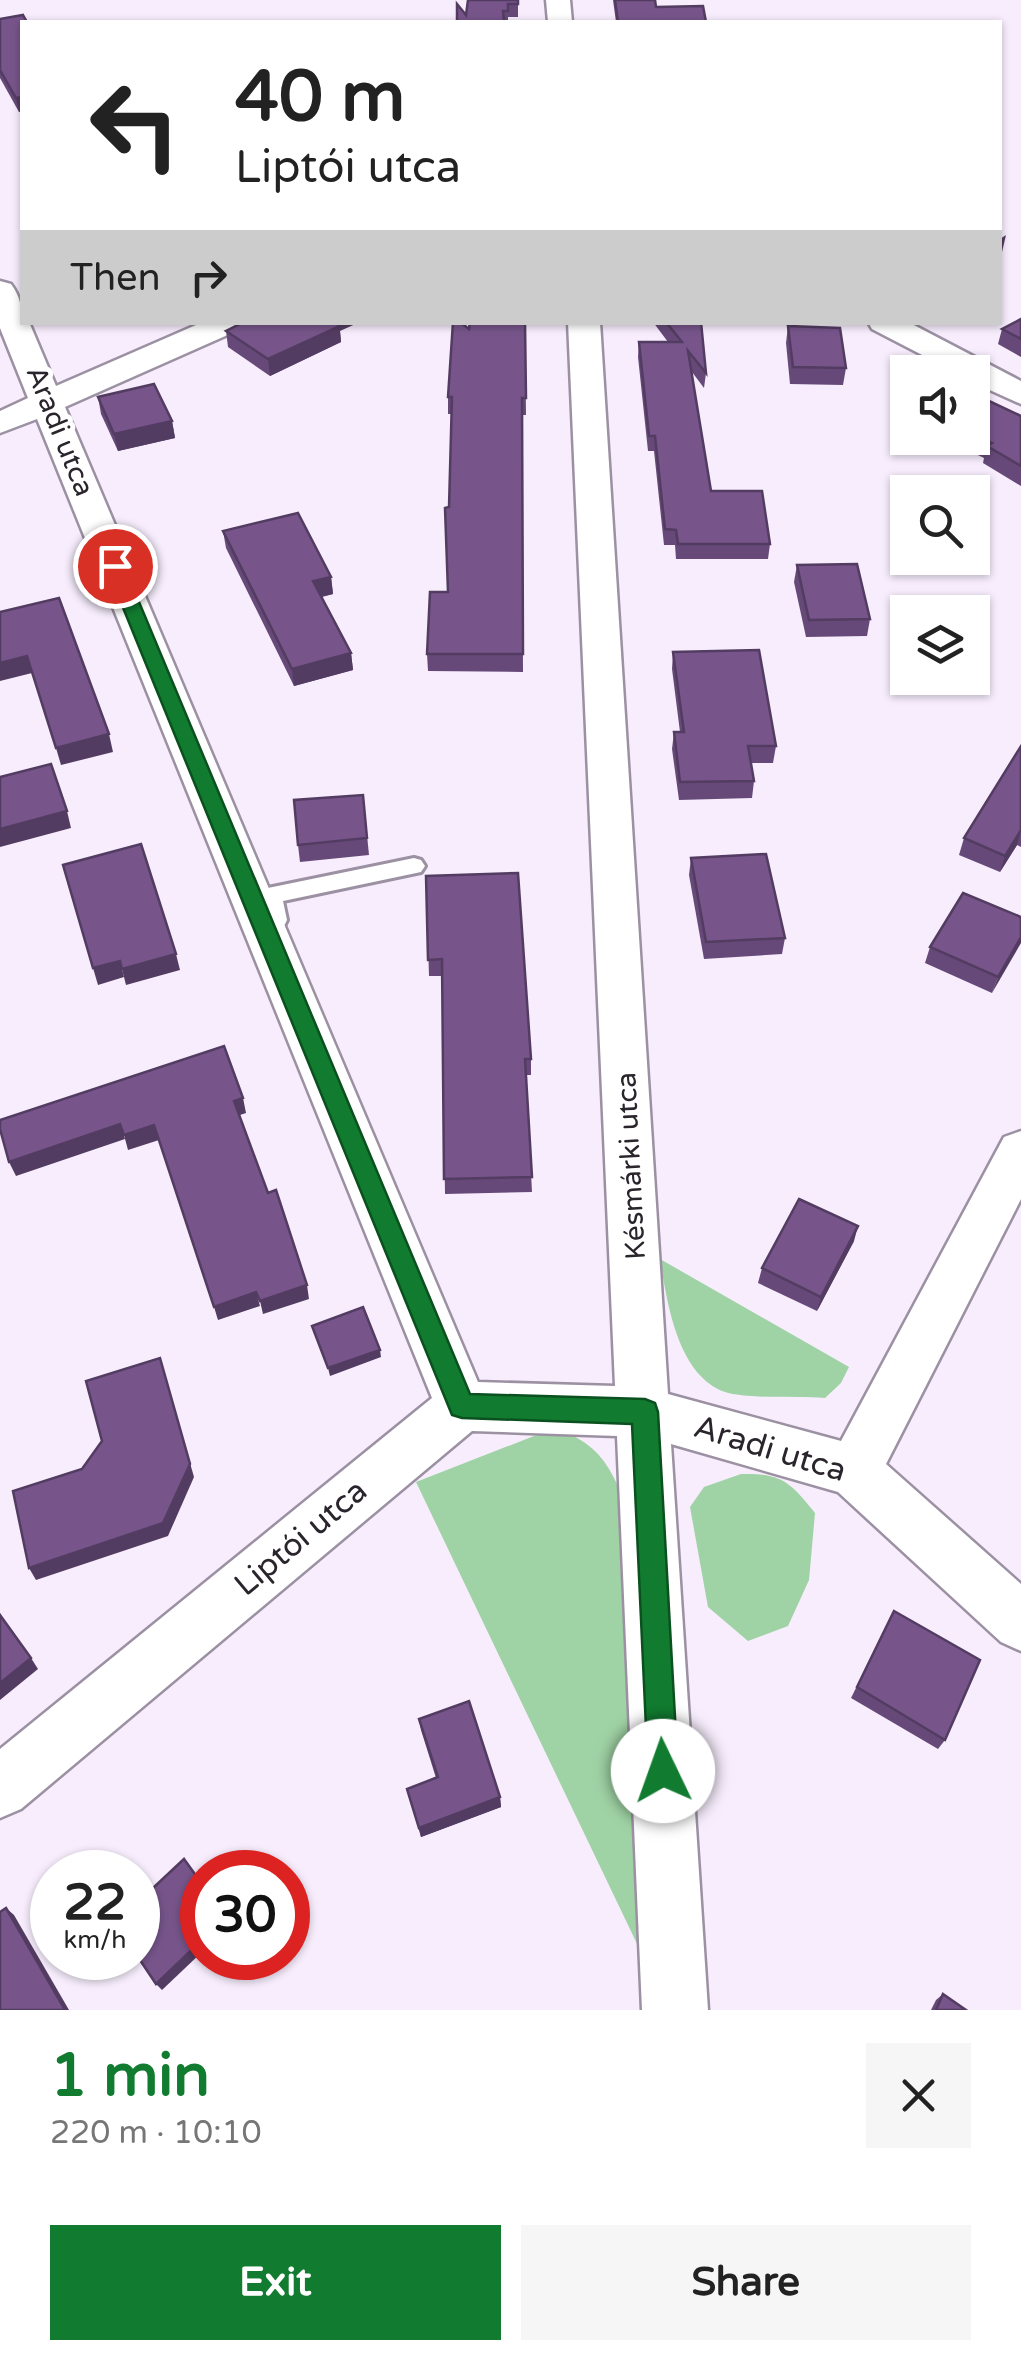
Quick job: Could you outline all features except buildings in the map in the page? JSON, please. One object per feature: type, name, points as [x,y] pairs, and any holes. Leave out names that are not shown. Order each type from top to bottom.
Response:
[{"type":"street","name":"Aradi utca","points":[[0,290],[462,1406]]},
{"type":"street","points":[[0,423],[223,325]]},
{"type":"street","name":"Késmárki utca","points":[[584,325],[675,2010]]},
{"type":"street","points":[[889,325],[1021,394]]},
{"type":"street","points":[[854,1471],[1021,1151]]},
{"type":"street","points":[[462,1406],[645,1412]]},
{"type":"street","name":"Liptói utca","points":[[0,1788],[462,1406]]},
{"type":"street","name":"Aradi utca","points":[[645,1412],[854,1471],[1021,1622]]},
{"type":"lane","points":[[291,992],[271,895],[414,866]]},
{"type":"green space","points":[[660,1259],[849,1367],[841,1383],[825,1398],[734,1394],[709,1383],[685,1354],[677,1335]]},
{"type":"green space","points":[[562,1431],[595,1451],[617,1484],[640,1950],[416,1482],[534,1436]]},
{"type":"green space","points":[[741,1474],[766,1475],[784,1482],[815,1513],[809,1580],[788,1626],[748,1641],[708,1607],[690,1507],[704,1487]]},
{"type":"route","points":[[115,566],[462,1406],[645,1412],[663,1771]]}]
